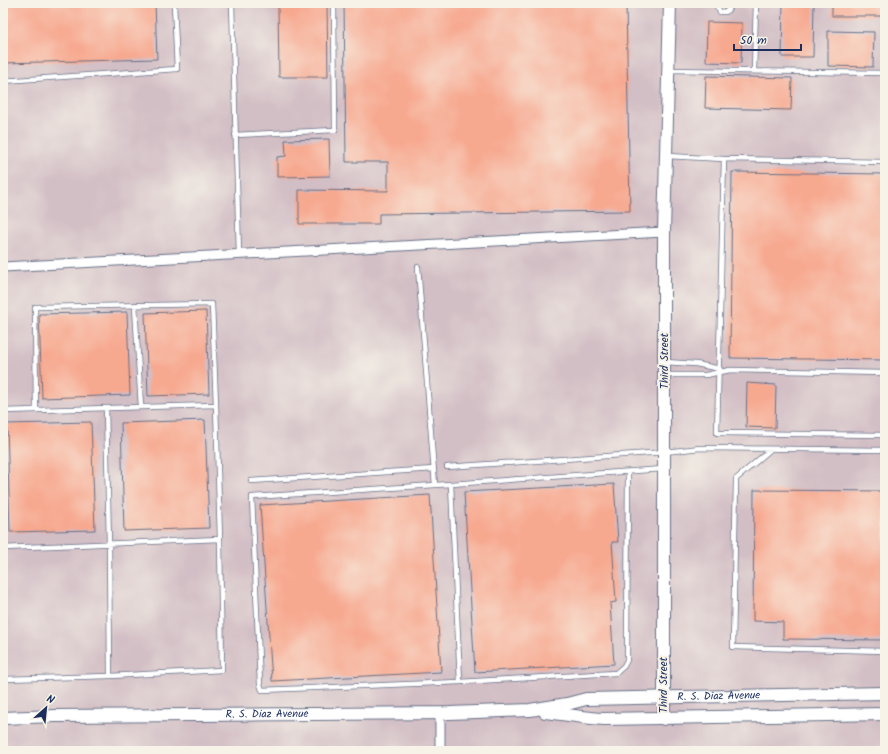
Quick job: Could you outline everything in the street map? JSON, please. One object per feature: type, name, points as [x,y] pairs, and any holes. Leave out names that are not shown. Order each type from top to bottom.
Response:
[{"type":"street","name":"Third Street","points":[[664,719],[664,232],[670,3]]},
{"type":"street","points":[[3,267],[664,232]]},
{"type":"street","name":"R. S. Diaz Avenue","points":[[3,718],[63,716],[440,713],[530,710],[567,704],[586,699],[885,693]]},
{"type":"street","name":"R. S. Diaz Avenue","points":[[530,710],[586,718],[664,719],[885,714]]},
{"type":"street","points":[[440,713],[440,751]]},
{"type":"lane","points":[[3,81],[177,69],[174,3]]},
{"type":"lane","points":[[232,3],[239,254]]},
{"type":"lane","points":[[235,135],[335,130],[334,3]]},
{"type":"lane","points":[[717,3],[717,7],[720,12],[726,12],[732,3]]},
{"type":"lane","points":[[754,71],[756,3]]},
{"type":"lane","points":[[668,70],[885,73]]},
{"type":"lane","points":[[666,156],[724,159],[885,162]]},
{"type":"lane","points":[[724,159],[717,433],[885,435]]},
{"type":"lane","points":[[418,267],[435,485]]},
{"type":"lane","points":[[3,613],[4,679],[110,676],[222,670],[220,539],[212,304],[35,307],[36,409]]},
{"type":"lane","points":[[135,306],[141,407]]},
{"type":"lane","points":[[665,362],[696,364],[719,370],[885,373]]},
{"type":"lane","points":[[665,375],[706,375],[719,370]]},
{"type":"lane","points":[[3,411],[216,405]]},
{"type":"lane","points":[[106,408],[110,676]]},
{"type":"lane","points":[[447,467],[665,452],[700,448],[885,450]]},
{"type":"lane","points":[[772,449],[736,479],[733,647],[885,651]]},
{"type":"lane","points":[[251,481],[434,469]]},
{"type":"lane","points":[[628,472],[626,660],[624,666],[616,673],[460,682],[262,690],[260,684],[252,497],[665,469]]},
{"type":"lane","points":[[451,484],[460,682]]},
{"type":"lane","points":[[3,548],[220,539]]},
{"type":"shaded area","points":[[3,3],[885,3],[885,751],[3,751]]},
{"type":"building","points":[[3,3],[155,3],[157,59],[3,63]]},
{"type":"building","points":[[278,3],[327,3],[328,77],[279,77]]},
{"type":"building","points":[[344,3],[626,3],[630,211],[379,214],[379,224],[299,224],[299,190],[388,191],[388,162],[346,162]]},
{"type":"building","points":[[783,3],[814,3],[813,57],[782,57]]},
{"type":"building","points":[[832,3],[883,3],[883,16],[832,16]]},
{"type":"building","points":[[707,22],[742,23],[741,63],[706,62]]},
{"type":"building","points":[[828,31],[874,32],[873,67],[828,66]]},
{"type":"building","points":[[706,76],[792,78],[791,110],[705,108]]},
{"type":"building","points":[[329,139],[330,176],[277,177],[277,157],[286,156],[285,140]]},
{"type":"building","points":[[732,172],[885,174],[885,360],[730,358]]},
{"type":"building","points":[[206,311],[209,394],[148,396],[145,313]]},
{"type":"building","points":[[127,312],[130,395],[42,398],[39,314]]},
{"type":"building","points":[[747,383],[776,385],[775,428],[746,427]]},
{"type":"building","points":[[205,420],[209,528],[124,531],[121,423]]},
{"type":"building","points":[[91,422],[95,530],[10,532],[7,424]]},
{"type":"building","points":[[614,484],[618,542],[612,542],[616,602],[610,603],[614,664],[475,672],[464,492]]},
{"type":"building","points":[[754,490],[885,491],[885,640],[783,639],[783,622],[753,621]]},
{"type":"building","points":[[430,495],[441,672],[272,681],[260,505]]}]
